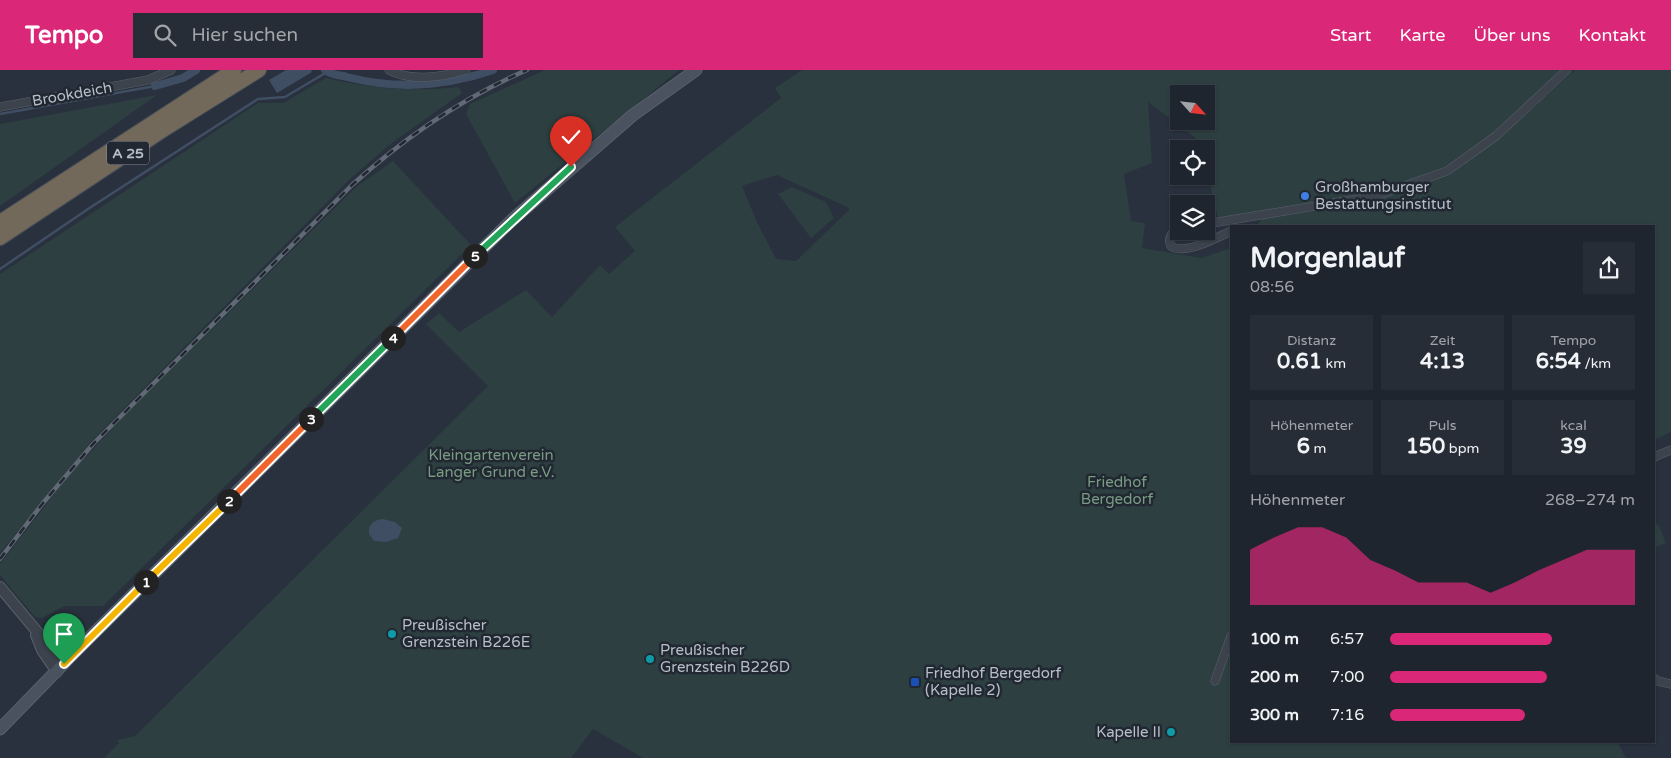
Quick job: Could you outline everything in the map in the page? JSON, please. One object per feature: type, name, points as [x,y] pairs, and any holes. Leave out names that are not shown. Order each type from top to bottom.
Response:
[{"type":"highway","name":"A 25","points":[[0,222],[234,70]]},
{"type":"highway","name":"A 25","points":[[0,238],[163,130],[259,70]]},
{"type":"main road","points":[[0,729],[534,200],[633,115],[696,70]]},
{"type":"street","name":"Brookdeich","points":[[0,107],[148,80],[171,70]]},
{"type":"street","points":[[389,70],[397,74],[428,77],[466,70]]},
{"type":"street","points":[[1215,223],[1376,196],[1447,171],[1496,136],[1568,70]]},
{"type":"street","points":[[1239,225],[1249,218]]},
{"type":"street","points":[[1215,237],[1230,231]]},
{"type":"street","points":[[1170,236],[1171,246],[1178,249],[1188,248],[1208,240]]},
{"type":"street","points":[[1655,456],[1671,450]]},
{"type":"street","points":[[0,587],[34,629],[60,668]]},
{"type":"street","points":[[1215,681],[1230,639]]},
{"type":"street","points":[[1655,679],[1671,684]]},
{"type":"green space","points":[[545,70],[679,70],[515,203],[466,114],[470,104]]},
{"type":"green space","points":[[802,70],[1562,70],[1493,133],[1444,167],[1373,193],[1218,219],[1215,195],[1213,195],[1210,185],[1215,185],[1215,140],[1198,140],[1185,130],[1215,130],[1215,85],[1170,85],[1170,119],[1148,102],[1152,163],[1124,174],[1131,221],[1145,223],[1142,248],[1201,258],[1230,248],[1230,743],[1618,743],[1626,758],[643,758],[593,729],[571,758],[104,758],[119,743],[117,740],[135,736],[488,386],[426,324],[439,313],[459,332],[526,290],[552,317],[600,265],[609,274],[635,251],[615,227],[781,98],[775,88]],"holes":[[[777,175],[849,208],[796,261],[776,259],[757,222],[742,186]]]},
{"type":"green space","points":[[1575,70],[1671,70],[1671,432],[1655,440],[1655,225],[1257,225],[1262,219],[1374,201],[1450,175],[1497,140]]},
{"type":"green space","points":[[326,78],[360,85],[392,88],[459,87],[462,93],[389,145],[349,180],[91,442],[0,553],[0,274],[258,103],[283,103]]},
{"type":"green space","points":[[157,95],[0,206],[0,124]]},
{"type":"green space","points":[[393,161],[471,245],[103,606],[65,606],[42,618],[35,617],[0,575],[0,564],[69,475],[122,418],[356,187]]},
{"type":"green space","points":[[792,187],[826,202],[834,218],[811,238],[778,194]]},
{"type":"green space","points":[[1658,524],[1666,543],[1655,548],[1655,525]]},
{"type":"green space","points":[[79,622],[80,628],[62,642],[47,629],[53,624]]},
{"type":"water","points":[[286,70],[311,70],[312,72],[277,93],[269,80]]},
{"type":"water","points":[[383,519],[395,522],[402,528],[398,538],[386,542],[374,541],[369,534],[370,526],[376,520]]},
{"type":"waterway","points":[[155,86],[183,78],[196,70]]},
{"type":"waterway","points":[[325,70],[332,74],[366,81],[402,85],[420,85],[457,80],[493,70]]},
{"type":"waterway","points":[[0,269],[88,209],[258,99],[285,97],[327,72]]},
{"type":"waterway","points":[[0,114],[155,86]]},
{"type":"railway","points":[[0,559],[43,503],[93,444],[352,185],[372,167],[435,120],[480,93],[527,70]]},
{"type":"place","name":"Großhamburger Bestattungsinstitut","points":[[1305,196]]},
{"type":"place","name":"Preußischer Grenzstein B226E","points":[[392,634]]},
{"type":"place","name":"Preußischer Grenzstein B226D","points":[[650,659]]},
{"type":"place","name":"Friedhof Bergedorf (Kapelle 2)","points":[[915,682]]},
{"type":"place","name":"Kapelle II","points":[[1171,732]]},
{"type":"route","points":[[64,664],[506,226],[571,167]]},
{"type":"park label","name":"Kleingartenverein Langer Grund e.V.","points":[[491,464]]},
{"type":"park label","name":"Friedhof Bergedorf","points":[[1117,490]]}]
